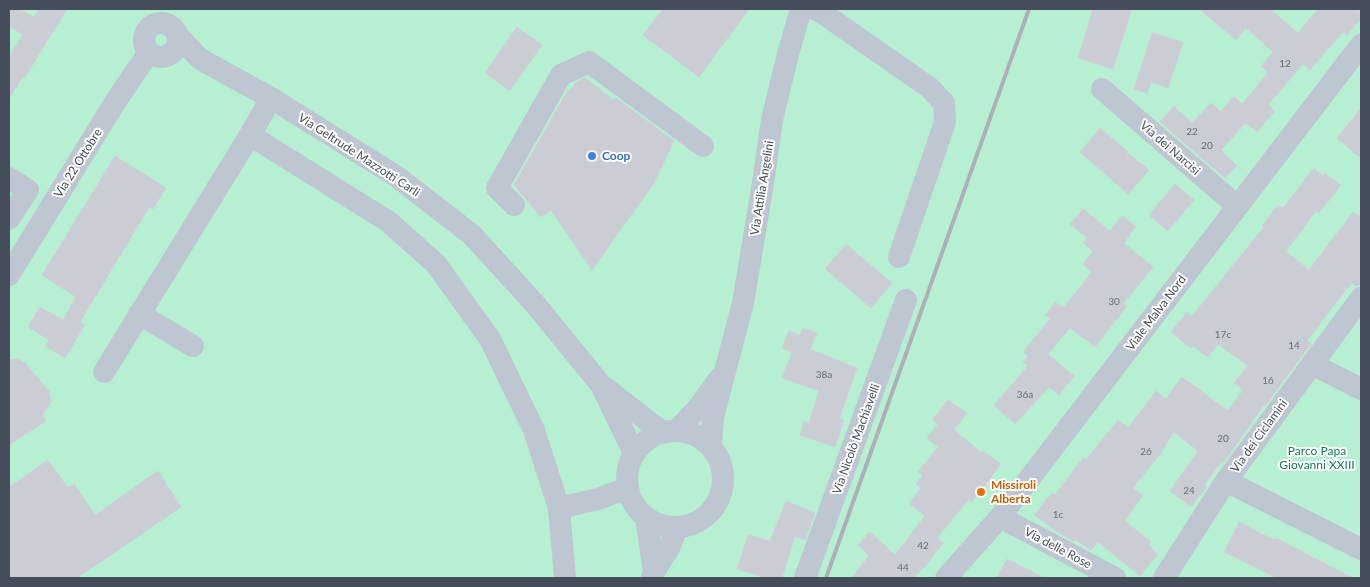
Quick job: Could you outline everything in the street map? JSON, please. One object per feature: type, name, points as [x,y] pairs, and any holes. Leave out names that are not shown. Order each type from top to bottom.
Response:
[{"type":"street","name":"Via Attilia Angelini","points":[[711,446],[713,418],[743,303],[772,120],[801,9]]},
{"type":"street","points":[[813,9],[821,12],[930,88],[944,103],[945,122],[899,257]]},
{"type":"street","points":[[174,23],[177,46],[159,54],[145,47],[145,33],[149,28],[155,24],[174,23]]},
{"type":"street","name":"Via Geltrude Mazzotti Carli","points":[[174,23],[200,58]]},
{"type":"street","name":"Viale Malva Nord","points":[[946,578],[1000,517],[1361,45]]},
{"type":"street","name":"Via Geltrude Mazzotti Carli","points":[[159,54],[200,58],[271,98],[396,176],[472,235],[535,304],[601,385],[634,453]]},
{"type":"street","name":"Via 22 Ottobre","points":[[9,275],[109,112],[159,54]]},
{"type":"street","points":[[514,205],[497,188],[561,75],[589,62],[703,146]]},
{"type":"street","name":"Via dei Narcisi","points":[[1102,89],[1238,206]]},
{"type":"street","points":[[104,372],[271,98]]},
{"type":"street","points":[[250,135],[389,222],[436,264],[490,339],[534,430],[559,508],[565,578]]},
{"type":"street","points":[[9,178],[28,190],[9,219]]},
{"type":"street","name":"Via dei Ciclamini","points":[[1164,578],[1226,481],[1361,298]]},
{"type":"street","name":"Via Nicolò Machiavelli","points":[[805,578],[906,300]]},
{"type":"street","points":[[140,314],[193,346]]},
{"type":"street","points":[[1312,364],[1361,389]]},
{"type":"street","name":"Via Attilia Angelini","points":[[669,431],[698,408],[727,368]]},
{"type":"street","name":"Via Geltrude Mazzotti Carli","points":[[601,385],[669,431]]},
{"type":"street","points":[[669,431],[689,433],[701,438],[711,446],[719,458],[723,471],[724,485],[714,510],[691,526],[678,528],[661,526],[646,518],[637,510],[627,488],[628,470],[634,453],[642,444],[651,437],[669,431]]},
{"type":"street","points":[[1226,481],[1361,549]]},
{"type":"street","points":[[559,508],[598,499],[627,488]]},
{"type":"street","name":"Via delle Rose","points":[[1000,517],[1116,578]]},
{"type":"street","points":[[646,518],[653,575]]},
{"type":"street","points":[[653,575],[678,528]]},
{"type":"green space","name":"Parco Papa Giovanni XXIII","points":[[9,9],[1361,9],[1361,578],[9,578]]},
{"type":"building","points":[[9,9],[19,9],[34,17],[39,9],[67,9],[25,77],[23,76],[9,99],[9,56],[23,35],[9,26]]},
{"type":"building","points":[[663,9],[749,9],[699,77],[643,35]]},
{"type":"building","points":[[1093,9],[1132,9],[1113,69],[1078,58]]},
{"type":"building","points":[[1199,9],[1270,9],[1298,33],[1318,9],[1357,9],[1361,13],[1361,18],[1347,35],[1343,32],[1310,70],[1303,64],[1268,105],[1275,111],[1257,132],[1246,123],[1221,150],[1237,166],[1225,178],[1160,122],[1174,106],[1192,123],[1211,103],[1221,112],[1234,96],[1242,104],[1268,73],[1261,66],[1273,52],[1246,28],[1236,40]]},
{"type":"building","points":[[517,27],[542,45],[510,91],[485,73]]},
{"type":"building","points":[[1152,33],[1183,42],[1168,88],[1151,82],[1147,93],[1134,89]]},
{"type":"building","name":"Coop","points":[[585,78],[614,100],[616,98],[674,141],[654,183],[592,270],[551,210],[541,217],[514,185],[568,90],[570,91],[575,83]]},
{"type":"building","points":[[1361,108],[1361,158],[1337,138]]},
{"type":"building","points":[[1100,128],[1128,152],[1126,157],[1129,154],[1149,170],[1128,194],[1080,152]]},
{"type":"building","points":[[115,156],[166,188],[153,209],[149,207],[80,322],[85,325],[65,358],[45,346],[49,340],[28,327],[40,307],[63,320],[76,297],[42,275]]},
{"type":"building","points":[[1314,168],[1323,176],[1325,173],[1341,185],[1319,213],[1316,211],[1286,251],[1309,270],[1353,212],[1361,218],[1361,285],[1356,286],[1352,283],[1345,291],[1307,341],[1311,344],[1263,406],[1224,462],[1222,461],[1205,484],[1207,486],[1191,507],[1170,491],[1198,451],[1174,432],[1160,454],[1133,488],[1143,495],[1125,521],[1151,542],[1148,545],[1158,554],[1140,576],[1098,542],[1091,550],[1076,540],[1074,542],[1059,533],[1034,515],[1052,493],[1055,495],[1083,458],[1086,460],[1118,420],[1128,428],[1156,391],[1166,399],[1182,377],[1228,411],[1243,390],[1234,383],[1248,366],[1218,344],[1208,357],[1193,346],[1191,348],[1171,332],[1187,312],[1192,316],[1264,227],[1262,226],[1278,205],[1283,208]]},
{"type":"building","points":[[1175,184],[1194,200],[1168,231],[1149,215]]},
{"type":"building","points":[[1083,209],[1110,231],[1122,216],[1136,226],[1124,243],[1153,267],[1123,304],[1127,306],[1095,347],[1070,328],[1048,354],[1074,376],[1059,395],[1049,387],[1015,424],[994,405],[1028,366],[1023,362],[1028,356],[1023,352],[1050,319],[1045,315],[1055,302],[1063,308],[1092,272],[1083,264],[1093,251],[1083,243],[1087,238],[1070,224]]},
{"type":"building","points":[[846,244],[892,283],[871,308],[825,269]]},
{"type":"building","points":[[803,328],[817,333],[810,349],[857,368],[839,419],[844,420],[835,447],[800,435],[804,421],[809,423],[819,391],[782,378],[792,352],[782,348],[789,331],[800,335]]},
{"type":"building","points":[[18,359],[25,363],[49,391],[51,402],[42,415],[46,421],[9,445],[9,360]]},
{"type":"building","points":[[948,400],[967,413],[954,430],[982,453],[983,451],[1001,464],[972,502],[969,499],[937,538],[943,543],[923,569],[912,578],[852,578],[869,556],[858,545],[870,532],[895,555],[925,516],[909,503],[921,488],[916,484],[923,475],[918,472],[938,447],[927,438],[938,424],[932,420]]},
{"type":"building","points":[[48,460],[68,488],[74,484],[95,515],[158,471],[181,507],[77,578],[9,578],[9,487]]},
{"type":"building","points":[[786,501],[815,513],[805,540],[795,536],[782,578],[767,578],[737,569],[748,535],[770,541]]},
{"type":"building","points":[[1239,522],[1274,540],[1276,538],[1353,578],[1277,578],[1224,552]]},
{"type":"building","points":[[1007,559],[1044,578],[997,578]]},
{"type":"railway","points":[[826,578],[1029,9]]},
{"type":"place","name":"Coop","points":[[592,156]]},
{"type":"place","name":"Missiroli Alberta","points":[[981,492]]}]
